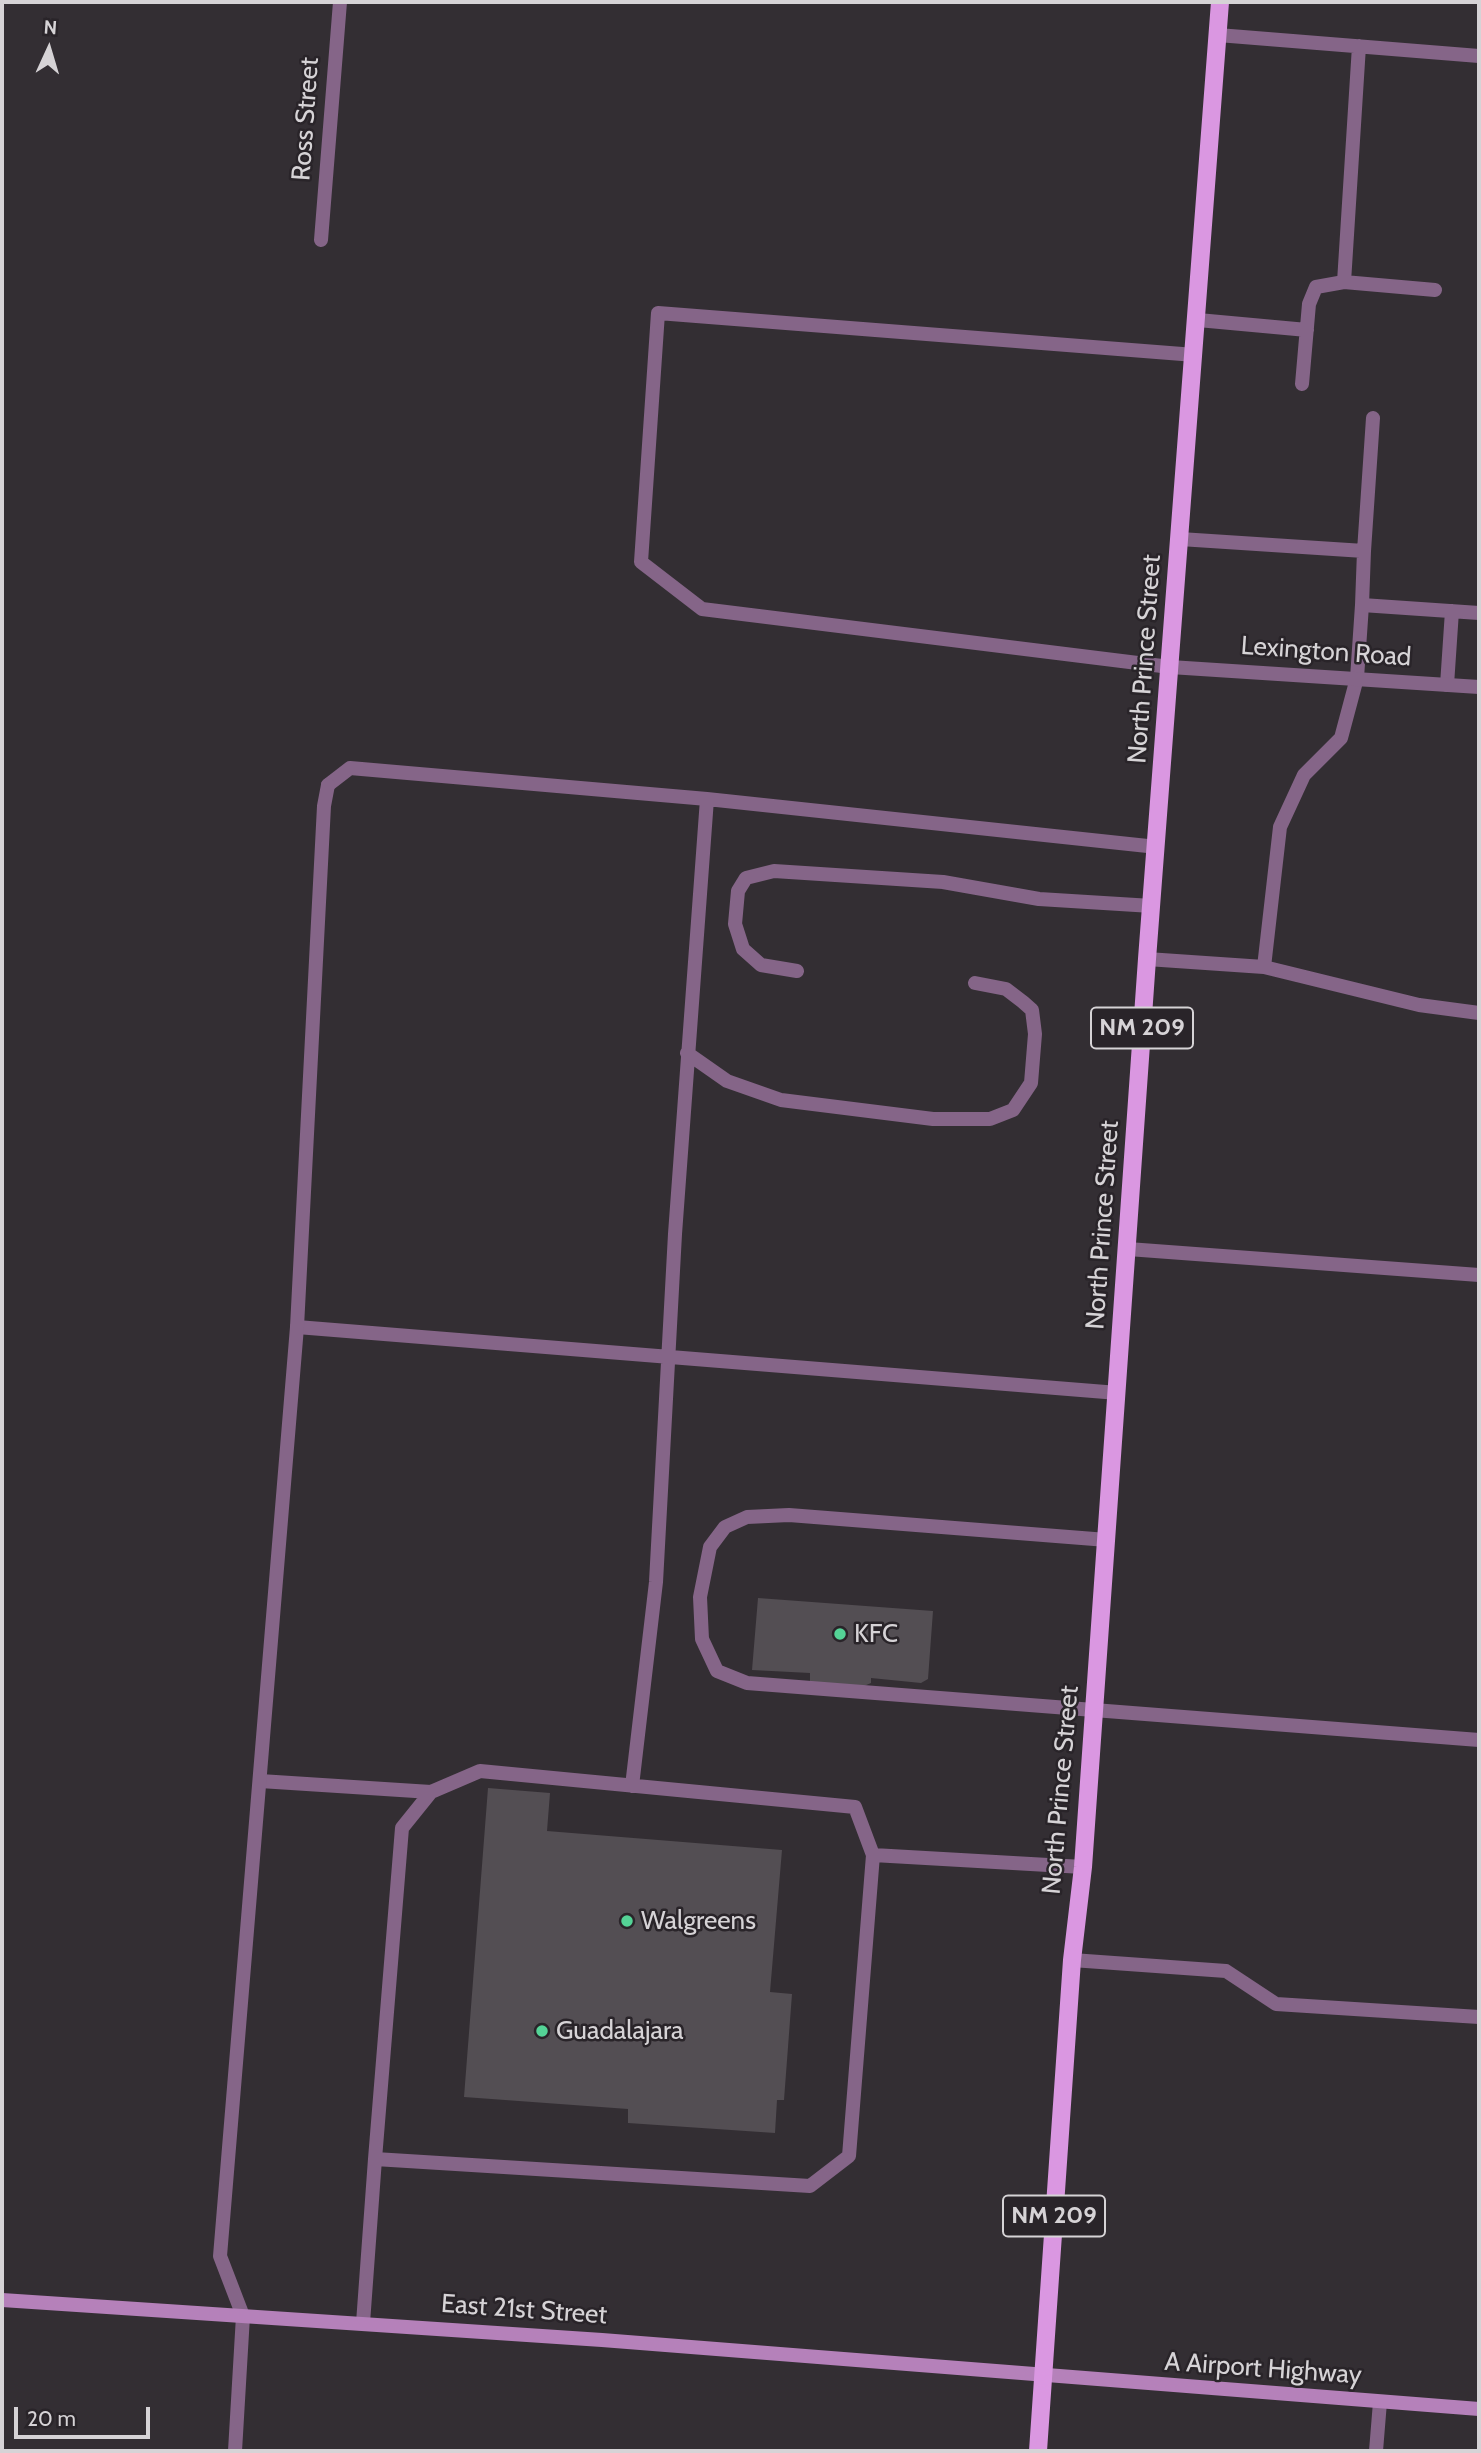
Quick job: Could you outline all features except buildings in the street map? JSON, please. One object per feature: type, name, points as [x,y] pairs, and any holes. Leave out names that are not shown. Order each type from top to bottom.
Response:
[{"type":"main road","name":"North Prince Street","points":[[1038,2451],[1072,1960],[1083,1867],[1147,959],[1198,320],[1220,2]]},
{"type":"main road","name":"East 21st Street","points":[[2,2300],[362,2323],[1043,2377]]},
{"type":"main road","name":"A Airport Highway","points":[[1043,2377],[1479,2409]]},
{"type":"street","name":"Ross Street","points":[[321,240],[340,2]]},
{"type":"street","points":[[1218,35],[1479,55]]},
{"type":"street","points":[[1344,282],[1359,46]]},
{"type":"street","points":[[1302,384],[1309,304],[1315,287],[1344,282],[1434,290]]},
{"type":"street","name":"Lexington Road","points":[[1195,355],[658,313],[641,562],[702,609],[1170,667],[1479,687]]},
{"type":"street","points":[[1198,320],[1307,330]]},
{"type":"street","points":[[1264,967],[1280,827],[1304,775],[1341,738],[1357,678],[1373,418]]},
{"type":"street","points":[[1180,539],[1364,551]]},
{"type":"street","points":[[1362,605],[1479,613]]},
{"type":"street","points":[[1447,685],[1452,611]]},
{"type":"street","points":[[235,2451],[243,2316],[220,2256],[297,1327],[324,806],[328,785],[350,768],[707,799],[1157,847]]},
{"type":"street","points":[[632,1786],[656,1582],[687,1053],[707,799]]},
{"type":"street","points":[[797,971],[761,965],[743,949],[735,924],[738,891],[746,878],[774,872],[943,882],[1039,899],[1152,906]]},
{"type":"street","points":[[1147,959],[1264,967],[1419,1005],[1479,1013]]},
{"type":"street","points":[[687,1053],[727,1080],[781,1100],[933,1119],[990,1119],[1013,1110],[1031,1083],[1035,1034],[1031,1010],[1023,1002],[1006,989],[975,983]]},
{"type":"street","points":[[1128,1250],[1479,1275]]},
{"type":"street","points":[[297,1327],[1118,1392]]},
{"type":"street","points":[[1107,1540],[789,1515],[747,1517],[725,1527],[709,1547],[700,1597],[702,1639],[717,1671],[747,1683],[1479,1740]]},
{"type":"street","points":[[260,1781],[431,1792],[480,1771],[855,1807],[873,1855],[849,2156],[810,2186],[375,2159]]},
{"type":"street","points":[[362,2323],[402,1828],[431,1792]]},
{"type":"street","points":[[873,1855],[1083,1867]]},
{"type":"street","points":[[1072,1960],[1226,1971],[1276,2004],[1479,2017]]},
{"type":"street","points":[[1376,2451],[1380,2402]]},
{"type":"place","name":"KFC","points":[[840,1634]]},
{"type":"place","name":"Walgreens","points":[[627,1921]]},
{"type":"place","name":"Guadalajara","points":[[542,2031]]}]
